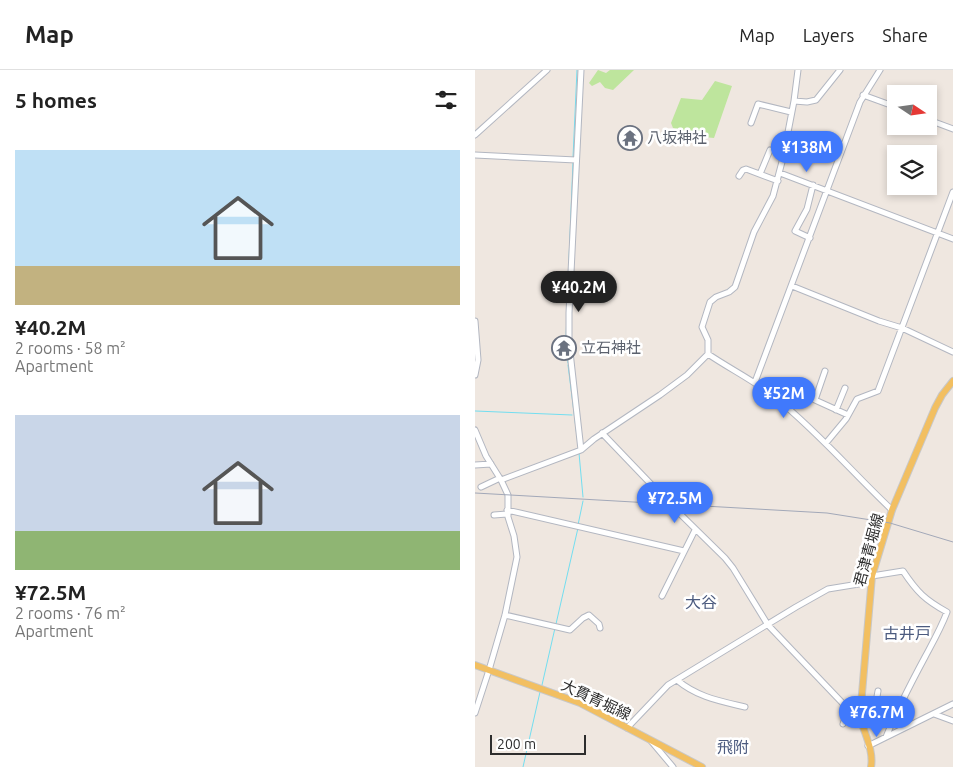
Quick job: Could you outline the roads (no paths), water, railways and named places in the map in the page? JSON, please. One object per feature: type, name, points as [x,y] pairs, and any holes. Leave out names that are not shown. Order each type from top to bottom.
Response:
[{"type":"main road","name":"君津青堀線","points":[[871,767],[872,758],[861,718],[872,579],[892,510],[935,408],[953,381]]},
{"type":"main road","name":"大貫青堀線","points":[[475,665],[571,700],[702,767]]},
{"type":"street","points":[[475,135],[547,70]]},
{"type":"street","points":[[581,70],[569,314],[569,343],[581,450]]},
{"type":"street","points":[[481,487],[581,450],[602,433],[687,375],[707,354],[708,340],[702,327],[710,302],[735,287],[753,234],[766,212],[778,181],[791,112],[795,101],[799,70]]},
{"type":"street","points":[[795,101],[807,102],[816,100],[840,70]]},
{"type":"street","points":[[755,382],[863,95],[880,70]]},
{"type":"street","points":[[863,95],[887,104]]},
{"type":"street","points":[[751,123],[758,104],[791,112]]},
{"type":"street","points":[[937,123],[953,129]]},
{"type":"street","points":[[760,174],[770,150]]},
{"type":"street","points":[[475,155],[577,160]]},
{"type":"street","points":[[739,176],[745,169],[778,181]]},
{"type":"street","points":[[780,173],[953,239]]},
{"type":"street","points":[[810,238],[795,231],[807,209],[813,185]]},
{"type":"street","points":[[826,443],[848,415],[857,399],[878,391],[953,192]]},
{"type":"street","points":[[792,286],[879,321],[902,328],[953,352]]},
{"type":"street","points":[[475,321],[475,375]]},
{"type":"street","points":[[707,354],[755,382],[815,432],[860,480],[892,510]]},
{"type":"street","points":[[825,371],[814,399],[848,415]]},
{"type":"street","points":[[836,410],[845,388]]},
{"type":"street","points":[[475,430],[486,456],[501,479],[508,495],[507,512],[514,536],[517,557],[505,615],[489,670],[478,696],[475,713]]},
{"type":"street","points":[[602,433],[733,568],[768,625],[853,713],[861,718]]},
{"type":"street","points":[[475,466],[491,464]]},
{"type":"street","points":[[494,515],[507,512],[684,551]]},
{"type":"street","points":[[661,596],[695,530]]},
{"type":"street","points":[[627,728],[668,685],[796,607],[828,589],[903,571],[913,586],[927,601],[947,612],[942,627],[925,655],[886,737]]},
{"type":"street","points":[[505,615],[570,630],[589,615],[599,624],[599,628]]},
{"type":"street","points":[[677,680],[685,687],[699,694],[745,707]]},
{"type":"street","points":[[873,719],[878,691]]},
{"type":"street","points":[[869,746],[905,727],[951,707]]},
{"type":"street","points":[[843,724],[847,714],[892,722],[905,727]]},
{"type":"street","points":[[934,714],[953,721]]},
{"type":"street","points":[[651,741],[673,767]]},
{"type":"waterway","points":[[573,158],[577,70]]},
{"type":"waterway","points":[[569,260],[573,162]]},
{"type":"waterway","points":[[568,363],[566,338],[569,264]]},
{"type":"waterway","points":[[568,365],[578,444]]},
{"type":"waterway","points":[[475,411],[572,415]]},
{"type":"waterway","points":[[579,453],[583,497]]},
{"type":"waterway","points":[[578,525],[583,501]]},
{"type":"waterway","points":[[556,624],[578,528]]},
{"type":"waterway","points":[[542,685],[555,628]]},
{"type":"waterway","points":[[523,767],[540,692]]},
{"type":"railway","points":[[475,493],[827,513],[890,523],[953,542]]},
{"type":"place","name":"八坂神社","points":[[630,138]]},
{"type":"place","name":"立石神社","points":[[564,348]]},
{"type":"district","name":"大谷","points":[[701,602]]},
{"type":"district","name":"古井戸","points":[[907,633]]},
{"type":"district","name":"飛附","points":[[733,747]]}]
